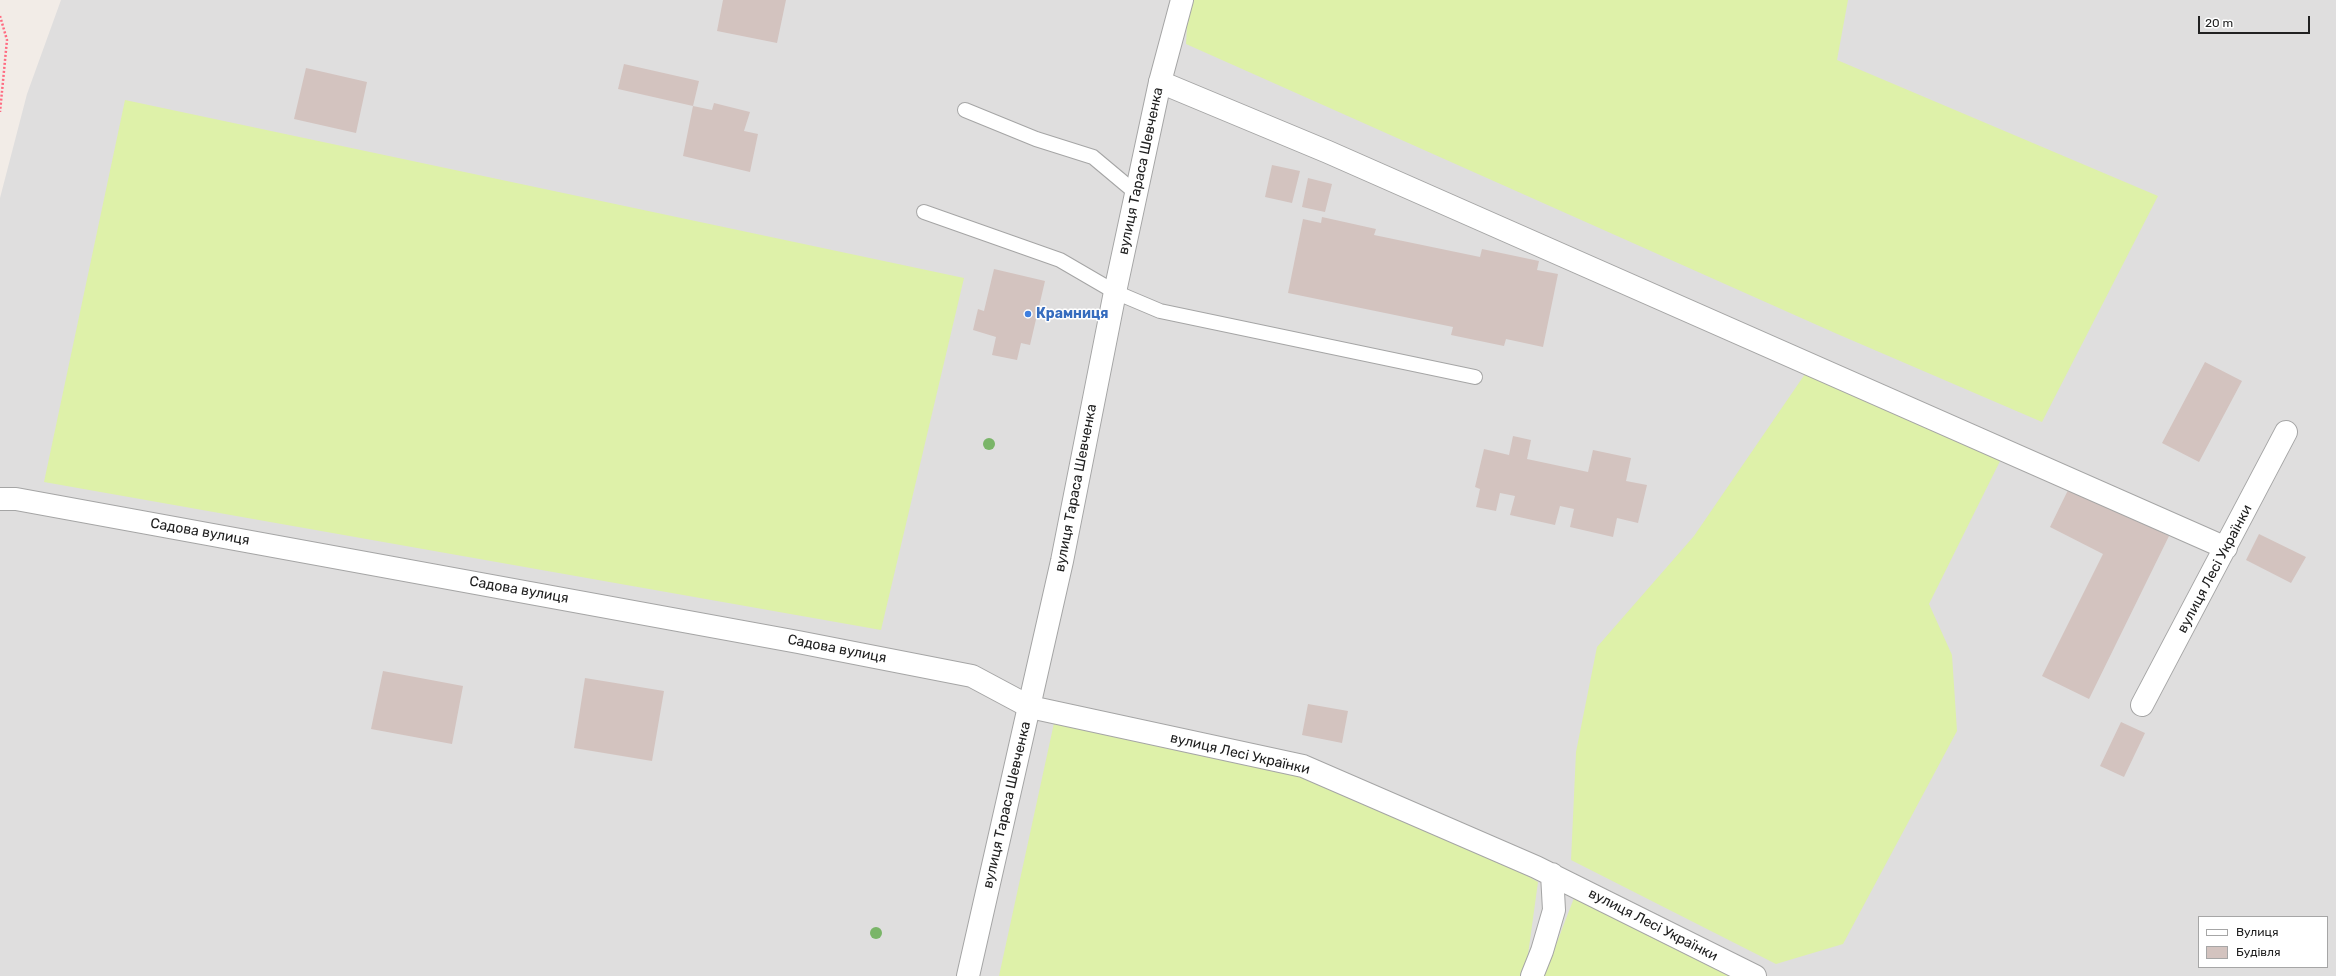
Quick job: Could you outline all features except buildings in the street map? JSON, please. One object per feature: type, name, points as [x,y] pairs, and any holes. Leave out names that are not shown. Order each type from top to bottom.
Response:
[{"type":"street","name":"вулиця Тараса Шевченка","points":[[968,976],[1062,560],[1115,292],[1160,82],[1182,0]]},
{"type":"street","points":[[1160,82],[1328,152],[2226,548]]},
{"type":"street","name":"вулиця Лесі Українки","points":[[2142,705],[2286,432]]},
{"type":"street","name":"Садова вулиця","points":[[0,499],[23,500],[798,642],[972,676],[1030,707]]},
{"type":"street","name":"вулиця Лесі Українки","points":[[1030,707],[1303,766],[1552,874],[1754,976]]},
{"type":"street","points":[[1532,976],[1542,951],[1554,910],[1552,874]]},
{"type":"lane","points":[[965,110],[1036,139],[1093,156],[1136,193]]},
{"type":"lane","points":[[924,212],[1060,260],[1115,292],[1160,311],[1475,377]]},
{"type":"path","points":[[0,16],[7,40],[0,112]]},
{"type":"shaded area","points":[[61,0],[2336,0],[2336,976],[0,976],[0,198],[27,94]]},
{"type":"green space","points":[[1193,0],[1848,0],[1837,60],[2158,196],[2042,422],[1835,333],[1186,44],[1187,25]]},
{"type":"green space","points":[[125,100],[964,278],[881,630],[44,482]]},
{"type":"green space","points":[[1816,358],[2009,443],[1929,604],[1952,655],[1957,731],[1843,944],[1776,964],[1571,860],[1576,752],[1597,647],[1694,536]]},
{"type":"green space","points":[[1054,723],[1295,774],[1477,848],[1538,882],[1527,962],[1520,976],[999,976]]},
{"type":"green space","points":[[1574,898],[1621,916],[1729,976],[1544,976]]},
{"type":"place","name":"Крамниця","points":[[1028,314]]}]
